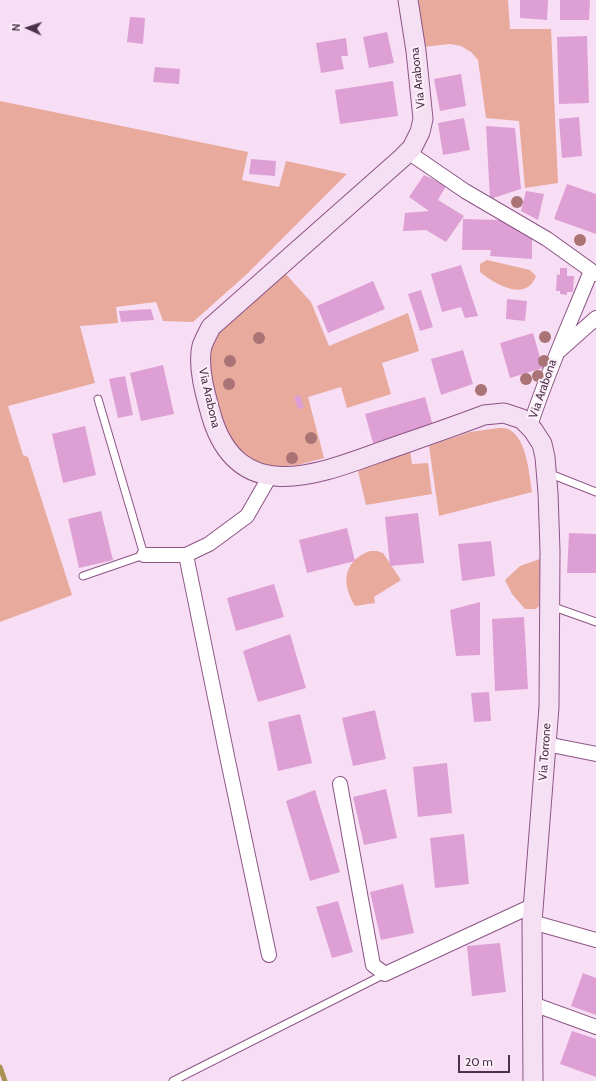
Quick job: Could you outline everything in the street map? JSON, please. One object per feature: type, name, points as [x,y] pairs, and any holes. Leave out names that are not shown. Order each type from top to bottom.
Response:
[{"type":"main road","name":"Via Arabona","points":[[408,0],[416,51],[423,119],[420,132],[412,148],[408,152],[211,327],[202,345],[200,363],[207,402],[218,434],[231,455],[246,467],[270,476],[295,477],[328,470],[484,415],[504,413],[522,419],[530,426]]},
{"type":"main road","name":"Via Torrone","points":[[530,426],[542,444],[548,493],[550,551],[549,707],[533,914],[534,1081]]},
{"type":"street","name":"Via Arabona","points":[[408,152],[465,191],[547,239],[594,272],[555,354],[530,426]]},
{"type":"street","name":"Via Arabona","points":[[555,354],[596,318]]},
{"type":"street","points":[[144,555],[186,555],[209,544],[247,516],[270,476]]},
{"type":"street","points":[[186,555],[269,954]]},
{"type":"street","points":[[546,744],[596,754]]},
{"type":"street","points":[[340,784],[373,965],[385,974],[533,914],[596,940]]},
{"type":"street","points":[[533,1004],[596,1027]]},
{"type":"lane","points":[[83,576],[144,555],[98,399]]},
{"type":"lane","points":[[546,472],[596,492]]},
{"type":"lane","points":[[550,606],[596,622]]},
{"type":"lane","points":[[173,1081],[385,974]]},
{"type":"shaded area","points":[[414,0],[508,0],[510,29],[551,29],[558,183],[525,188],[519,121],[486,118],[478,60],[471,52],[461,46],[450,44],[422,47]]},
{"type":"shaded area","points":[[0,101],[248,152],[242,180],[279,187],[286,161],[347,174],[247,274],[193,322],[163,321],[156,302],[116,307],[118,323],[80,326],[95,383],[8,406],[23,455],[28,457],[72,595],[0,622]]},
{"type":"shaded area","points":[[487,260],[530,270],[536,276],[531,284],[525,288],[518,290],[510,289],[502,286],[480,272],[480,264]]},
{"type":"shaded area","points":[[283,271],[311,302],[329,346],[408,313],[419,351],[382,363],[391,394],[347,408],[341,387],[308,397],[324,458],[298,465],[266,468],[236,451],[221,423],[208,364],[213,338]]},
{"type":"shaded area","points":[[506,428],[510,430],[520,441],[524,449],[532,492],[439,516],[429,446],[470,432]]},
{"type":"shaded area","points":[[410,450],[412,464],[428,463],[432,494],[366,505],[358,471]]},
{"type":"shaded area","points":[[370,551],[383,553],[401,580],[374,597],[375,603],[355,606],[346,581],[347,574],[354,561],[361,555]]},
{"type":"shaded area","points":[[540,559],[539,606],[536,609],[525,609],[512,594],[505,580],[520,566]]},
{"type":"building","points":[[520,0],[548,0],[547,20],[520,18]]},
{"type":"building","points":[[560,0],[590,0],[589,20],[560,20]]},
{"type":"building","points":[[130,17],[145,18],[143,44],[127,42]]},
{"type":"building","points":[[387,32],[394,63],[369,68],[363,37]]},
{"type":"building","points":[[587,36],[589,103],[559,104],[557,37]]},
{"type":"building","points":[[346,38],[348,56],[341,56],[344,69],[321,73],[316,43]]},
{"type":"building","points":[[155,67],[180,69],[179,84],[153,82]]},
{"type":"building","points":[[461,74],[466,106],[440,111],[434,79]]},
{"type":"building","points":[[393,81],[398,116],[340,124],[335,90]]},
{"type":"building","points":[[579,117],[582,156],[562,158],[559,119]]},
{"type":"building","points":[[464,118],[470,150],[443,155],[438,123]]},
{"type":"building","points":[[486,126],[515,128],[521,189],[490,199]]},
{"type":"building","points":[[251,159],[276,161],[275,176],[249,174]]},
{"type":"building","points":[[424,175],[446,186],[438,200],[464,216],[446,242],[426,230],[403,231],[405,213],[429,211],[409,197]]},
{"type":"building","points":[[567,184],[596,194],[596,234],[554,219]]},
{"type":"building","points":[[526,191],[544,194],[538,220],[521,211]]},
{"type":"building","points":[[463,219],[500,220],[532,236],[532,259],[490,256],[491,250],[462,250]]},
{"type":"building","points":[[461,265],[478,316],[465,318],[461,307],[442,312],[431,274]]},
{"type":"building","points":[[560,268],[567,268],[567,276],[574,276],[573,292],[567,292],[567,295],[560,294],[560,291],[556,291],[557,274],[560,275]]},
{"type":"building","points":[[373,281],[385,309],[328,333],[317,306]]},
{"type":"building","points":[[421,290],[433,327],[420,331],[408,294]]},
{"type":"building","points":[[507,299],[527,301],[525,321],[506,319]]},
{"type":"building","points":[[151,309],[154,320],[121,322],[119,311]]},
{"type":"building","points":[[533,333],[543,368],[510,378],[500,343]]},
{"type":"building","points":[[463,350],[473,384],[441,395],[431,359]]},
{"type":"building","points":[[163,365],[174,414],[141,421],[130,373]]},
{"type":"building","points":[[125,376],[133,415],[118,418],[109,379]]},
{"type":"building","points":[[300,395],[304,408],[298,409],[294,397]]},
{"type":"building","points":[[425,397],[433,426],[373,443],[365,414]]},
{"type":"building","points":[[85,426],[96,475],[63,483],[52,434]]},
{"type":"building","points":[[101,511],[113,560],[79,568],[68,519]]},
{"type":"building","points":[[418,513],[424,563],[390,566],[385,517]]},
{"type":"building","points":[[347,528],[355,561],[307,573],[299,540]]},
{"type":"building","points":[[569,533],[596,534],[596,573],[567,573]]},
{"type":"building","points":[[491,541],[495,576],[462,581],[458,544]]},
{"type":"building","points":[[274,584],[284,617],[236,631],[227,598]]},
{"type":"building","points":[[480,602],[480,655],[456,656],[450,610]]},
{"type":"building","points":[[524,617],[528,689],[495,691],[492,619]]},
{"type":"building","points":[[290,634],[306,688],[258,702],[243,651]]},
{"type":"building","points":[[489,692],[491,721],[474,722],[471,693]]},
{"type":"building","points":[[375,710],[386,759],[353,766],[342,718]]},
{"type":"building","points":[[300,714],[312,763],[278,771],[268,722]]},
{"type":"building","points":[[447,763],[452,813],[418,817],[413,767]]},
{"type":"building","points":[[386,789],[397,838],[364,845],[353,797]]},
{"type":"building","points":[[315,790],[340,872],[310,881],[286,801]]},
{"type":"building","points":[[464,834],[469,884],[435,888],[430,838]]},
{"type":"building","points":[[403,884],[414,933],[381,940],[370,892]]},
{"type":"building","points":[[338,901],[353,952],[332,958],[316,907]]},
{"type":"building","points":[[500,943],[506,992],[472,996],[467,946]]},
{"type":"building","points":[[583,973],[596,978],[596,1015],[571,1006]]},
{"type":"building","points":[[572,1031],[596,1039],[596,1077],[560,1064]]},
{"type":"waterway","points":[[0,1067],[5,1081]]}]
